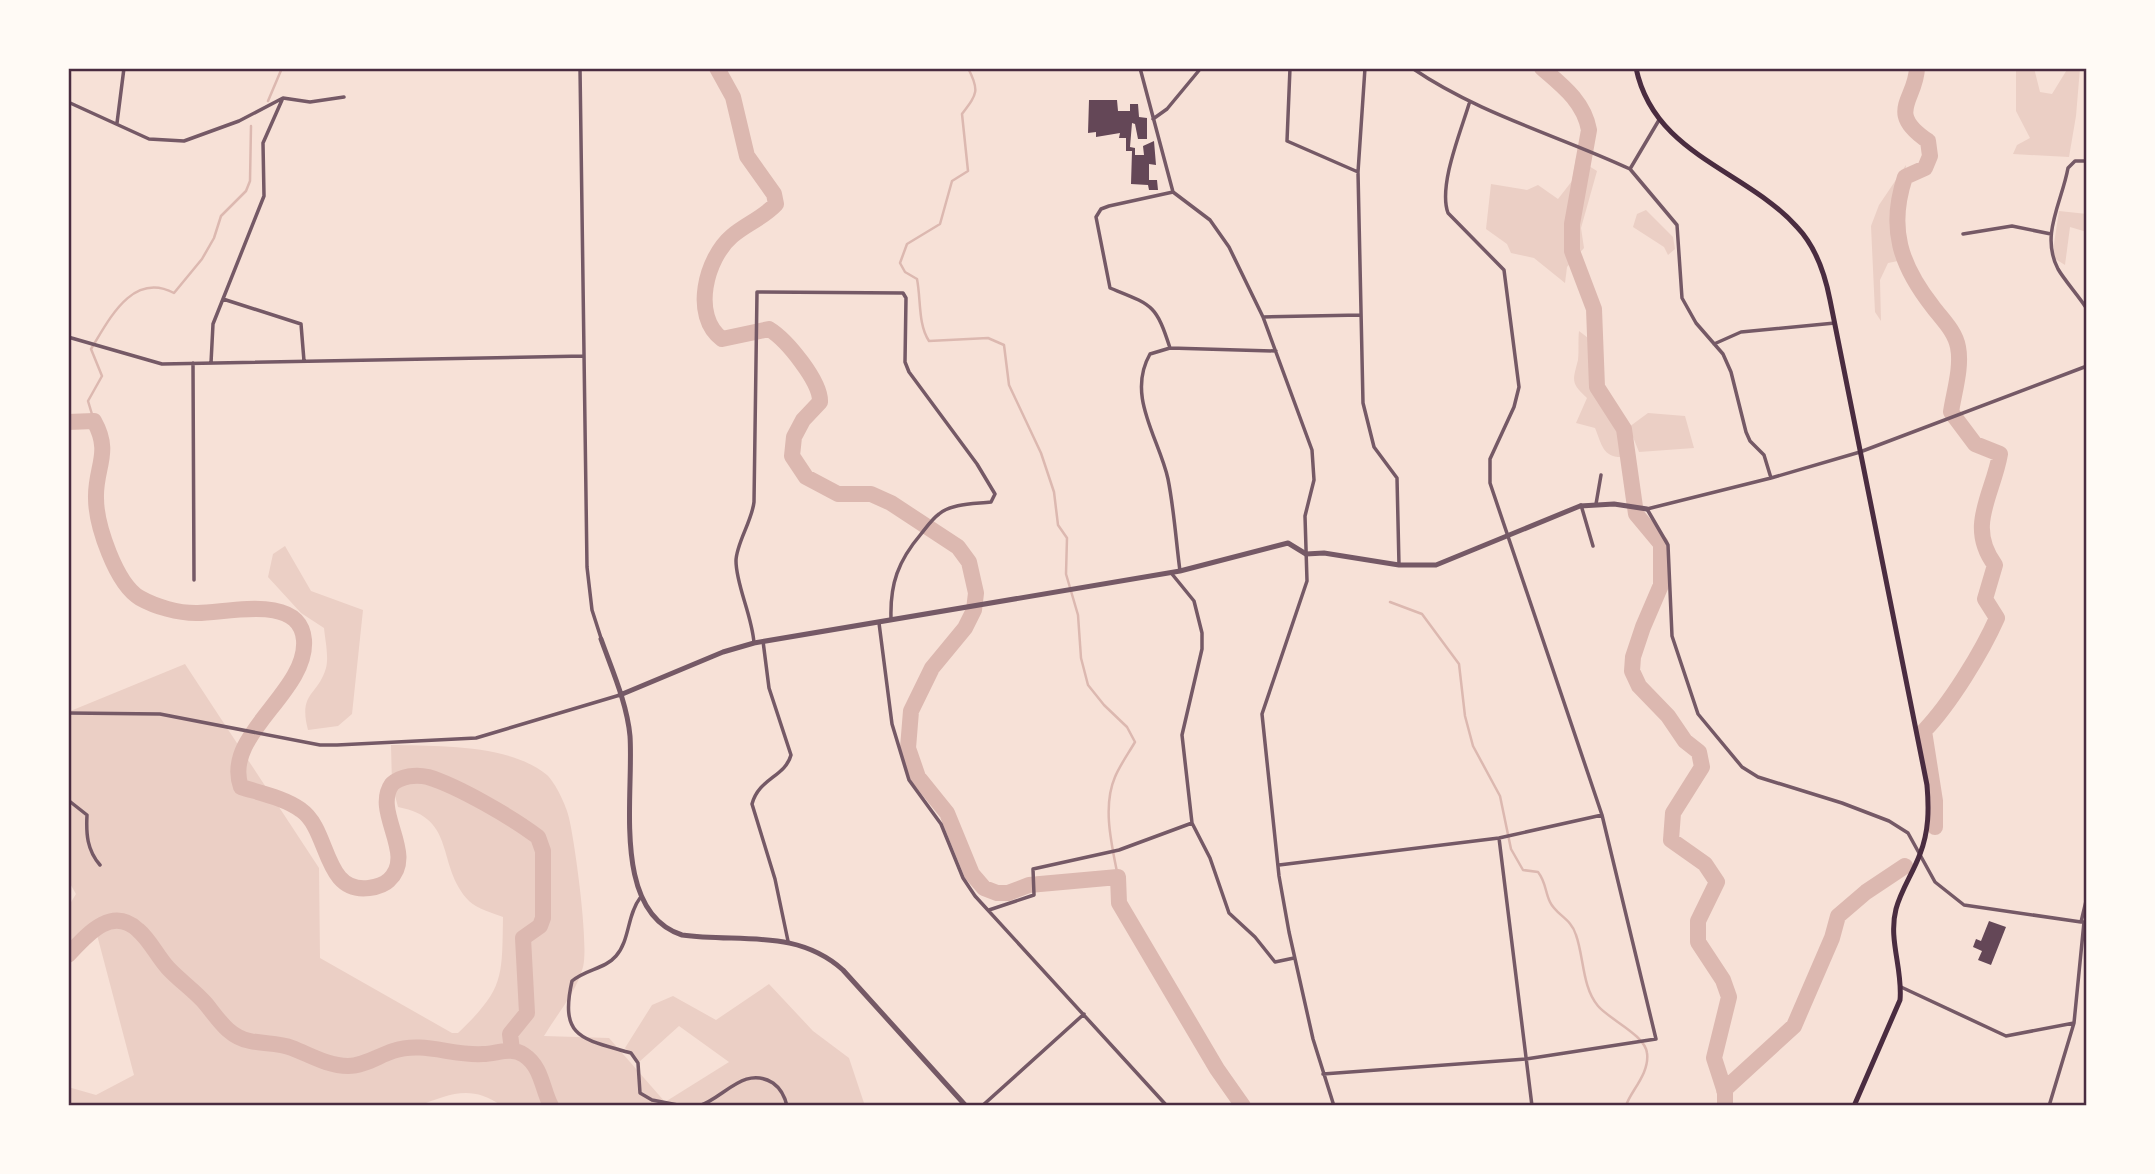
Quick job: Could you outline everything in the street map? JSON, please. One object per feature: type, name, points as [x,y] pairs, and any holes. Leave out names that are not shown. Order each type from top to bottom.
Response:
[{"type":"main road","points":[[1636,68],[1648,103],[1679,142],[1783,213],[1800,229],[1825,278],[1835,323],[1927,785],[1929,817],[1920,854],[1895,910],[1892,935],[1901,986],[1900,1000],[1854,1106]]},
{"type":"street","points":[[117,123],[124,68]]},
{"type":"street","points":[[580,68],[587,567],[592,610],[620,695],[630,736],[634,866],[640,898],[661,924],[682,935],[788,941],[818,951],[843,970],[966,1106]]},
{"type":"street","points":[[1140,68],[1173,192],[1210,220],[1222,235],[1263,317],[1312,450],[1314,480],[1306,516],[1307,581],[1262,714],[1278,865],[1294,958],[1323,1074],[1334,1106]]},
{"type":"street","points":[[1153,119],[1167,108],[1201,68]]},
{"type":"street","points":[[1290,68],[1287,141],[1358,172]]},
{"type":"street","points":[[1365,68],[1358,172],[1363,403],[1374,447],[1397,478],[1399,565]]},
{"type":"street","points":[[1412,68],[1469,104],[1579,145],[1630,169],[1677,225],[1682,298],[1696,323],[1714,344],[1731,372],[1738,410],[1750,442],[1764,455],[1771,478]]},
{"type":"street","points":[[68,102],[149,139],[184,141],[258,113],[282,98],[310,102],[344,97]]},
{"type":"street","points":[[211,363],[213,324],[264,196],[263,143],[282,98]]},
{"type":"street","points":[[1323,1074],[1525,1059],[1656,1039],[1602,815],[1489,471],[1490,459],[1514,407],[1519,387],[1504,270],[1448,213],[1446,207],[1449,169],[1469,104]]},
{"type":"street","points":[[1630,169],[1659,120]]},
{"type":"street","points":[[2087,161],[2075,161],[2068,168],[2051,234],[2050,249],[2060,273],[2074,287],[2087,309]]},
{"type":"street","points":[[1170,348],[1159,313],[1144,302],[1110,288],[1096,217],[1101,209],[1109,206],[1173,192]]},
{"type":"street","points":[[1963,234],[2012,226],[2051,234]]},
{"type":"street","points":[[754,643],[753,625],[736,561],[752,520],[754,502],[757,292],[903,293],[906,298],[905,362],[909,372],[977,464],[995,494],[991,502],[951,508],[939,514],[916,540],[897,568],[890,597],[891,618]]},
{"type":"street","points":[[223,299],[301,324],[304,361]]},
{"type":"street","points":[[1263,317],[1361,315]]},
{"type":"street","points":[[1714,344],[1741,332],[1835,323]]},
{"type":"street","points":[[68,337],[162,364],[585,356]]},
{"type":"street","points":[[1180,571],[1166,472],[1143,407],[1143,367],[1150,354],[1170,348],[1276,351]]},
{"type":"street","points":[[192,363],[194,580]]},
{"type":"street","points":[[68,713],[160,714],[320,745],[396,740],[459,740],[486,736],[620,695],[723,652],[754,643],[1171,573],[1288,543],[1306,554],[1324,553],[1399,565],[1436,565],[1581,505],[1596,503],[1647,509],[1771,478],[1860,452],[2087,366]]},
{"type":"street","points":[[1596,503],[1601,475]]},
{"type":"street","points":[[1581,505],[1593,546]]},
{"type":"street","points":[[1647,509],[1668,545],[1672,636],[1698,714],[1742,767],[1758,777],[1889,821],[1908,833],[1942,891],[1964,905],[2084,922]]},
{"type":"street","points":[[1171,573],[1194,601],[1202,633],[1202,649],[1182,735],[1192,823],[1214,868],[1229,913],[1255,937],[1275,962],[1294,958]]},
{"type":"street","points":[[879,621],[892,724],[909,780],[941,824],[969,887],[1167,1106]]},
{"type":"street","points":[[763,641],[776,714],[791,755],[784,769],[759,786],[752,804],[781,901],[788,941]]},
{"type":"street","points":[[68,800],[87,815],[91,855],[100,865]]},
{"type":"street","points":[[1278,865],[1499,838],[1602,815]]},
{"type":"street","points":[[989,910],[1034,895],[1033,869],[1115,851],[1192,823]]},
{"type":"street","points":[[1499,838],[1532,1106]]},
{"type":"street","points":[[2049,1106],[2074,1023],[2087,897]]},
{"type":"street","points":[[640,898],[631,910],[618,954],[608,964],[583,972],[572,981],[568,1017],[572,1029],[583,1039],[631,1053],[638,1063],[640,1093],[652,1100],[683,1106]]},
{"type":"street","points":[[1901,986],[2006,1036],[2074,1023]]},
{"type":"street","points":[[982,1106],[1084,1014]]},
{"type":"street","points":[[699,1106],[739,1081],[761,1077],[777,1086],[787,1106]]},
{"type":"shaded area","points":[[2016,68],[2034,68],[2040,92],[2052,94],[2068,68],[2080,68],[2069,157],[2013,154],[2017,145],[2030,138],[2016,111]]},
{"type":"shaded area","points":[[1576,158],[1597,171],[1581,228],[1584,248],[1567,267],[1565,283],[1534,258],[1511,253],[1507,244],[1486,229],[1491,184],[1527,190],[1538,185],[1558,199],[1572,181]]},
{"type":"shaded area","points":[[1906,165],[1898,261],[1888,263],[1880,280],[1881,321],[1875,312],[1871,226],[1879,205]]},
{"type":"shaded area","points":[[1646,210],[1673,237],[1675,249],[1668,255],[1664,247],[1633,227],[1637,214]]},
{"type":"shaded area","points":[[2059,211],[2087,214],[2087,232],[2070,227],[2065,265],[2052,257]]},
{"type":"shaded area","points":[[1579,331],[1592,341],[1606,398],[1624,425],[1623,457],[1607,453],[1595,428],[1576,423],[1587,398],[1574,381]]},
{"type":"shaded area","points":[[1648,413],[1685,416],[1694,448],[1639,452],[1629,427]]},
{"type":"shaded area","points":[[285,546],[311,591],[363,610],[352,714],[338,726],[308,730],[305,708],[326,668],[326,643],[324,628],[301,613],[268,577],[273,554]]},
{"type":"shaded area","points":[[185,664],[319,868],[320,958],[452,1033],[458,1033],[473,1018],[497,982],[502,955],[503,917],[481,909],[469,901],[452,873],[438,832],[430,821],[417,813],[398,807],[392,784],[391,745],[472,749],[513,757],[547,775],[560,795],[569,818],[580,894],[584,938],[583,967],[571,994],[544,1036],[609,1038],[665,1102],[729,1062],[679,1026],[638,1063],[625,1048],[652,1005],[673,996],[716,1020],[769,984],[813,1031],[849,1058],[865,1106],[502,1106],[480,1095],[460,1093],[418,1106],[68,1106],[68,1087],[96,1095],[134,1075],[96,931],[68,953],[68,907],[76,894],[68,880],[68,712]]},
{"type":"building","points":[[1089,100],[1117,100],[1118,111],[1130,111],[1130,104],[1138,104],[1139,117],[1147,118],[1147,139],[1138,139],[1135,124],[1132,123],[1130,147],[1135,148],[1135,155],[1144,155],[1143,146],[1154,141],[1156,165],[1149,164],[1149,180],[1157,180],[1158,190],[1149,190],[1148,185],[1131,184],[1132,151],[1126,151],[1126,138],[1119,138],[1120,133],[1096,137],[1096,132],[1088,133]]},
{"type":"building","points":[[1989,921],[2006,927],[1991,965],[1978,960],[1982,951],[1973,947],[1976,939],[1981,941]]},
{"type":"waterway","points":[[268,101],[282,68]]},
{"type":"waterway","points":[[717,68],[733,97],[747,156],[774,194],[776,204],[732,236],[715,258],[709,272],[705,302],[712,329],[722,339],[769,329],[793,352],[809,373],[820,402],[803,420],[794,437],[792,456],[806,477],[838,494],[871,494],[891,503],[958,547],[969,562],[976,593],[974,610],[965,628],[932,668],[911,711],[908,748],[918,777],[947,813],[972,874],[984,888],[997,893],[1008,893],[1029,885],[1118,877],[1119,903],[1217,1069],[1243,1106]]},
{"type":"waterway","points":[[968,68],[975,87],[974,97],[962,114],[968,171],[952,181],[940,224],[907,244],[900,263],[905,272],[917,279],[921,320],[929,341],[988,338],[1004,345],[1009,385],[1041,453],[1054,492],[1058,525],[1067,538],[1066,574],[1078,615],[1081,658],[1088,685],[1127,727],[1135,742],[1115,777],[1109,801],[1109,827],[1118,877]]},
{"type":"waterway","points":[[1542,68],[1565,88],[1577,103],[1589,130],[1572,224],[1572,251],[1594,309],[1597,387],[1624,429],[1636,514],[1661,544],[1661,585],[1643,627],[1633,657],[1632,671],[1639,686],[1668,716],[1685,741],[1699,752],[1702,767],[1673,813],[1671,840],[1705,864],[1717,882],[1698,921],[1698,942],[1723,980],[1729,997],[1714,1058],[1725,1092],[1725,1106]]},
{"type":"waterway","points":[[1917,68],[1905,114],[1915,131],[1928,141],[1930,156],[1925,168],[1905,177],[1898,213],[1900,245],[1912,276],[1956,341],[1959,363],[1951,412],[1975,444],[2000,454],[1982,524],[1987,551],[1995,565],[1985,599],[1997,618],[1965,677],[1924,731],[1935,801],[1935,827]]},
{"type":"waterway","points":[[94,421],[88,401],[102,376],[91,349],[114,313],[134,293],[146,288],[159,288],[174,293],[202,259],[214,238],[221,216],[246,191],[250,181],[251,126]]},
{"type":"waterway","points":[[68,422],[94,421],[99,432],[102,451],[96,487],[97,509],[109,553],[131,591],[146,601],[175,611],[196,613],[259,609],[289,616],[299,625],[304,640],[302,659],[293,678],[243,749],[238,768],[241,787],[280,799],[301,810],[310,819],[335,871],[343,881],[354,887],[375,887],[387,882],[396,870],[397,846],[387,807],[387,795],[392,784],[409,776],[428,777],[469,795],[538,837],[543,851],[543,918],[540,926],[523,938],[527,1013],[510,1034],[512,1050]]},
{"type":"waterway","points":[[1390,602],[1422,614],[1459,664],[1465,716],[1473,746],[1500,796],[1511,849],[1523,870],[1538,872],[1553,906],[1574,929],[1586,981],[1598,1006],[1645,1046],[1645,1068],[1626,1106]]},
{"type":"waterway","points":[[1724,1090],[1794,1026],[1832,938],[1838,916],[1866,892],[1905,866]]},
{"type":"waterway","points":[[68,955],[100,926],[118,921],[128,923],[142,934],[168,968],[202,999],[236,1036],[255,1042],[287,1046],[341,1066],[360,1064],[404,1048],[471,1054],[519,1052],[535,1066],[551,1106]]}]
